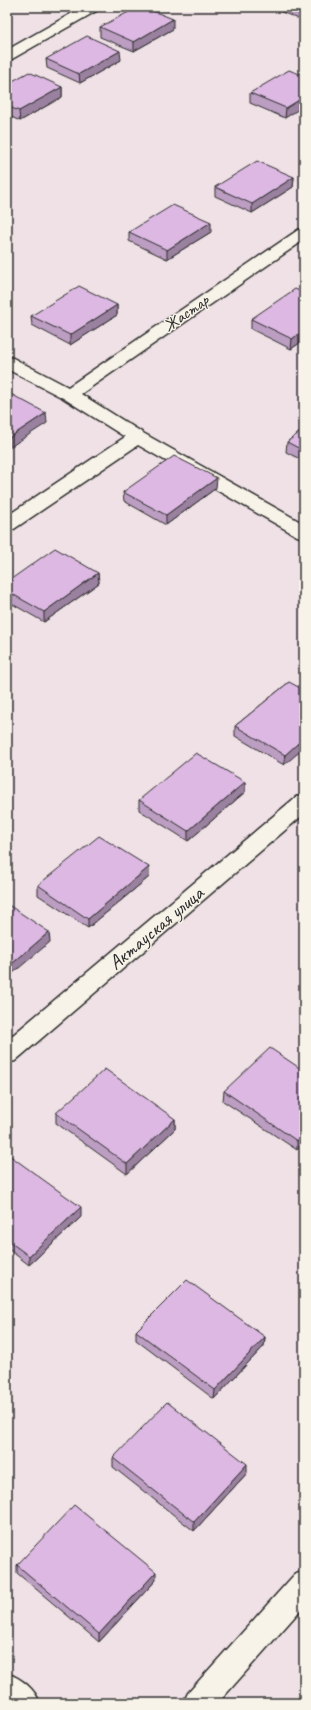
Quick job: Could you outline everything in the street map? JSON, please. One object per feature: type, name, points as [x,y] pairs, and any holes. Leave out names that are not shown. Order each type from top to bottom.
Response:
[{"type":"street","points":[[7,56],[93,7]]},
{"type":"street","name":"Жастар","points":[[69,394],[304,234]]},
{"type":"street","points":[[7,362],[69,394],[137,437],[304,532]]},
{"type":"street","points":[[7,525],[137,437]]},
{"type":"street","name":"Актауская улица","points":[[7,1054],[304,802]]},
{"type":"street","points":[[198,1703],[304,1585]]},
{"type":"street","points":[[7,1686],[25,1703]]},
{"type":"building","points":[[138,7],[143,7],[173,19],[134,42],[100,27]]},
{"type":"building","points":[[291,7],[304,7],[304,12]]},
{"type":"building","points":[[87,36],[120,51],[79,74],[46,59]]},
{"type":"building","points":[[289,70],[304,76],[304,97],[286,108],[250,93]]},
{"type":"building","points":[[29,72],[62,87],[19,111],[7,106],[7,84]]},
{"type":"building","points":[[257,161],[294,177],[252,204],[215,187]]},
{"type":"building","points":[[173,205],[211,222],[167,250],[129,232]]},
{"type":"building","points":[[79,286],[117,305],[70,335],[31,316]]},
{"type":"building","points":[[295,289],[304,293],[304,330],[292,339],[251,319]]},
{"type":"building","points":[[7,392],[46,413],[7,439]]},
{"type":"building","points":[[304,429],[304,451],[287,442]]},
{"type":"building","points":[[174,456],[217,478],[166,515],[123,492]]},
{"type":"building","points":[[55,548],[98,573],[44,612],[7,591],[7,582]]},
{"type":"building","points":[[289,682],[304,690],[304,738],[285,755],[235,726]]},
{"type":"building","points":[[196,753],[245,782],[188,831],[139,800]]},
{"type":"building","points":[[99,836],[149,867],[88,919],[38,885]]},
{"type":"building","points":[[7,904],[49,932],[7,968]]},
{"type":"building","points":[[304,1001],[304,1008],[300,1005]]},
{"type":"building","points":[[270,1048],[304,1071],[304,1134],[297,1141],[224,1091]]},
{"type":"building","points":[[105,1069],[175,1119],[127,1164],[56,1113]]},
{"type":"building","points":[[9,1155],[81,1207],[29,1256],[7,1240],[7,1157]]},
{"type":"building","points":[[187,1280],[265,1337],[215,1390],[136,1331]]},
{"type":"building","points":[[167,1402],[247,1464],[194,1522],[113,1458]]},
{"type":"building","points":[[74,1505],[156,1572],[99,1634],[17,1565]]}]
